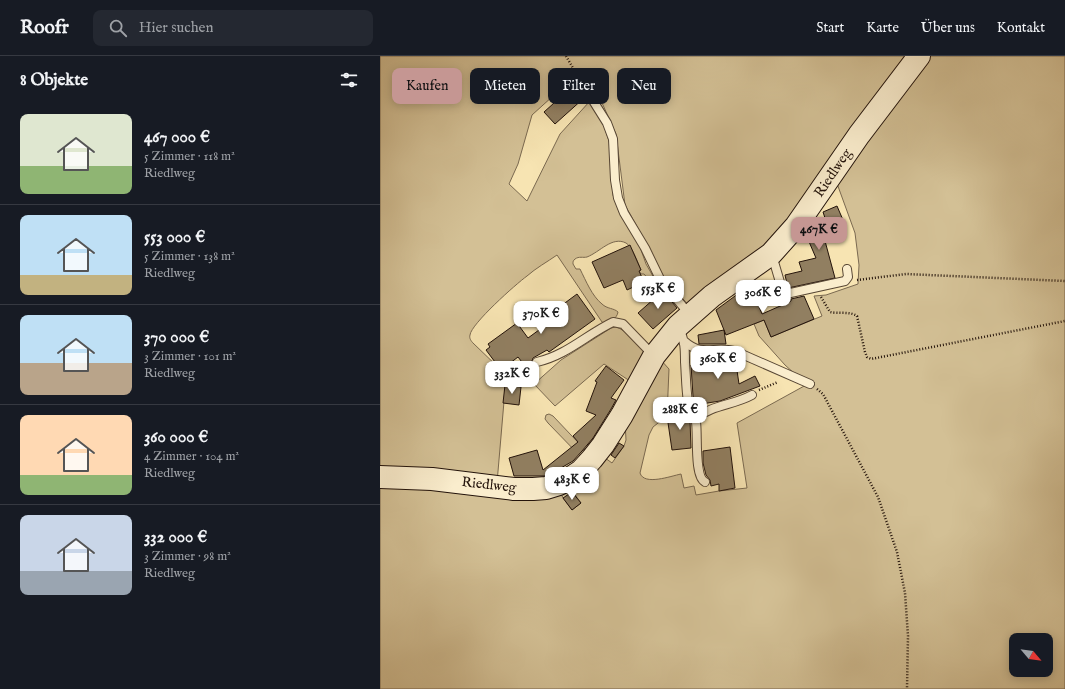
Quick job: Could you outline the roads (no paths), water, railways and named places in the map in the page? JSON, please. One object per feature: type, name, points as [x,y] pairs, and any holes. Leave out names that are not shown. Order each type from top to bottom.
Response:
[{"type":"street","name":"Riedlweg","points":[[380,476],[432,479],[514,489],[546,488],[559,484],[581,471],[592,459],[622,415],[654,356],[684,327],[712,296],[772,254],[796,226],[859,135],[919,56]]},
{"type":"lane","points":[[595,104],[604,118],[613,139],[615,180],[618,198],[624,213],[645,248],[694,349],[699,351],[730,349],[810,384]]},
{"type":"lane","points":[[772,254],[783,292],[789,294],[845,281],[848,276],[847,269]]},
{"type":"lane","points":[[537,362],[552,358],[567,351],[613,322],[623,324],[654,356]]},
{"type":"lane","points":[[684,327],[688,401],[696,418],[700,478],[705,482]]},
{"type":"lane","points":[[696,418],[708,410],[731,404],[752,395]]}]
